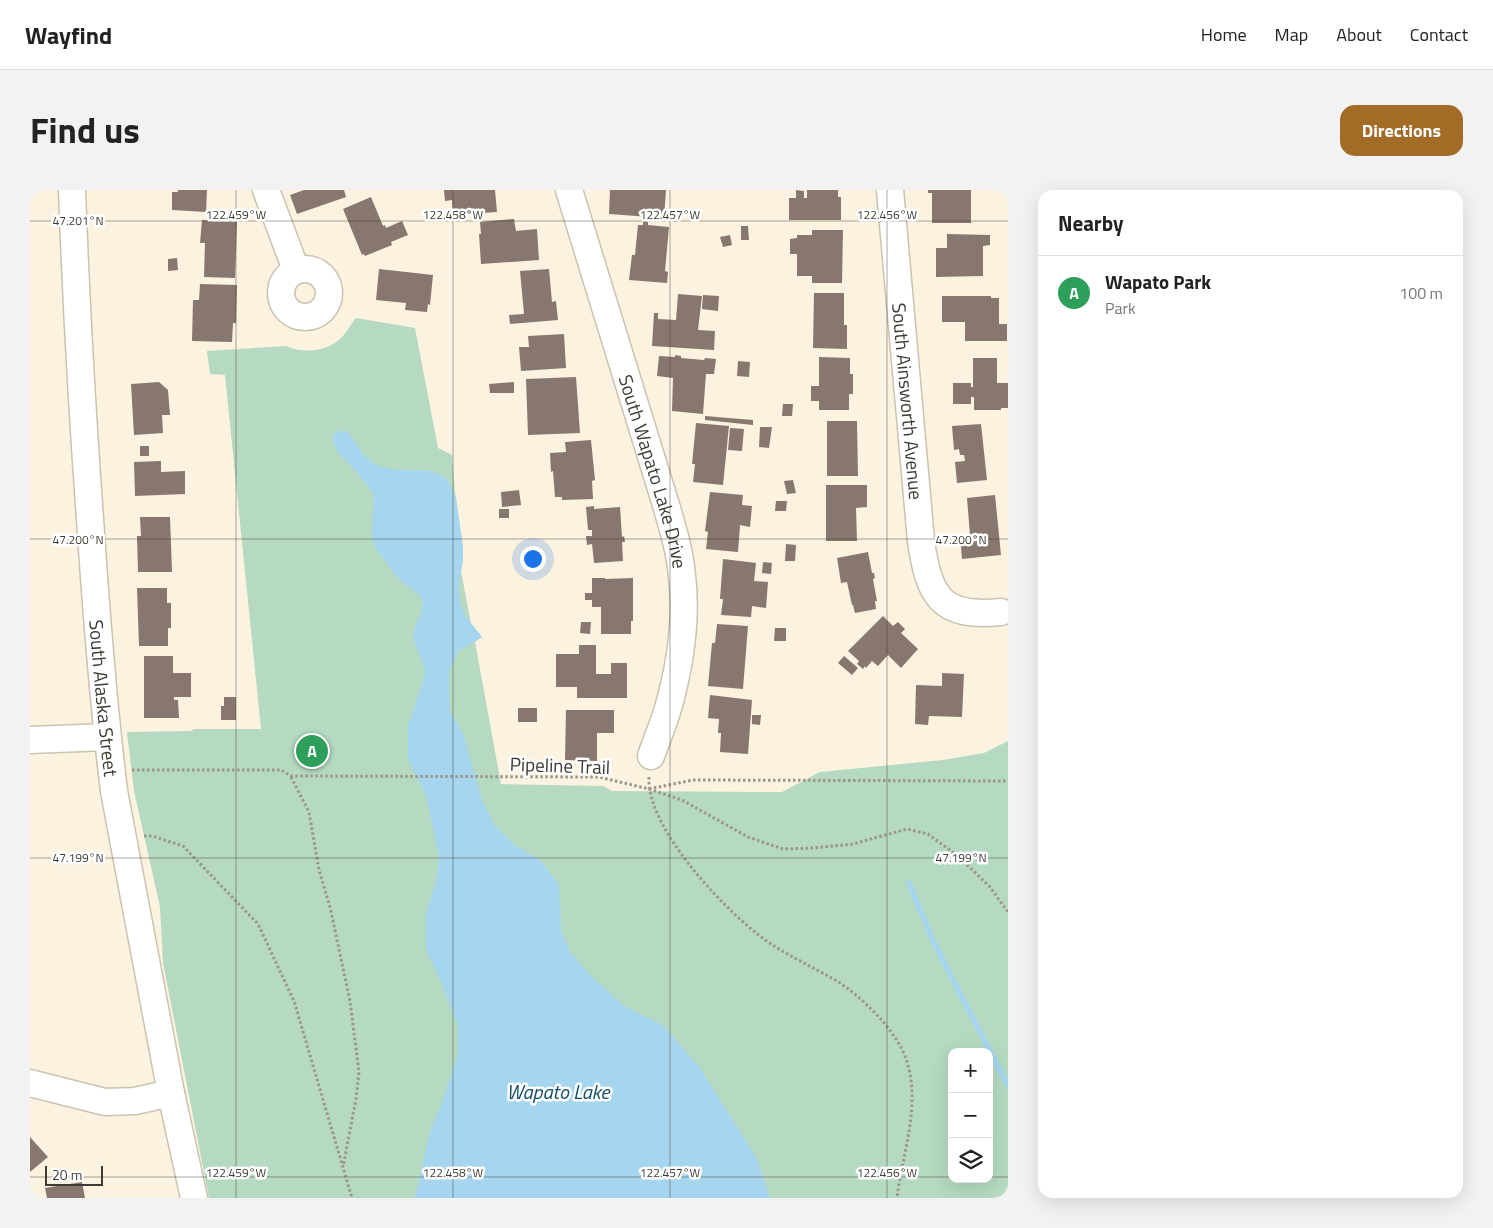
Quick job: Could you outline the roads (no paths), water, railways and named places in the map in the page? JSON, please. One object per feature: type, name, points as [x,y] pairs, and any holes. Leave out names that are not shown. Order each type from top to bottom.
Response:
[{"type":"street","name":"South Alaska Street","points":[[72,190],[78,342],[107,737],[122,837],[192,1198]]},
{"type":"street","points":[[266,190],[296,270]]},
{"type":"street","name":"South Wapato Lake Drive","points":[[569,190],[675,536],[683,577],[684,613],[679,658],[669,706],[651,756]]},
{"type":"street","name":"South Ainsworth Avenue","points":[[890,190],[922,552],[928,576],[933,590],[949,606],[969,613],[1001,612]]},
{"type":"street","points":[[30,740],[107,737]]},
{"type":"street","points":[[30,1083],[105,1102],[135,1101],[171,1093]]},
{"type":"water","name":"Wapato Lake","points":[[340,430],[349,433],[363,454],[378,466],[390,469],[430,471],[441,475],[449,482],[456,499],[463,547],[463,560],[458,586],[460,603],[464,614],[482,637],[458,651],[449,672],[450,711],[463,733],[482,800],[495,826],[514,845],[538,858],[559,884],[561,930],[570,952],[590,975],[624,1006],[663,1025],[700,1068],[756,1157],[770,1198],[415,1198],[430,1131],[458,1055],[458,1025],[426,950],[426,912],[437,878],[439,856],[426,796],[408,759],[408,726],[426,672],[413,638],[415,627],[422,611],[422,600],[419,595],[397,577],[376,549],[372,534],[373,493],[337,451],[333,436]]},
{"type":"waterway","points":[[909,883],[934,943],[1008,1086]]},
{"type":"place","name":"Wapato Park","points":[[312,751]]}]
